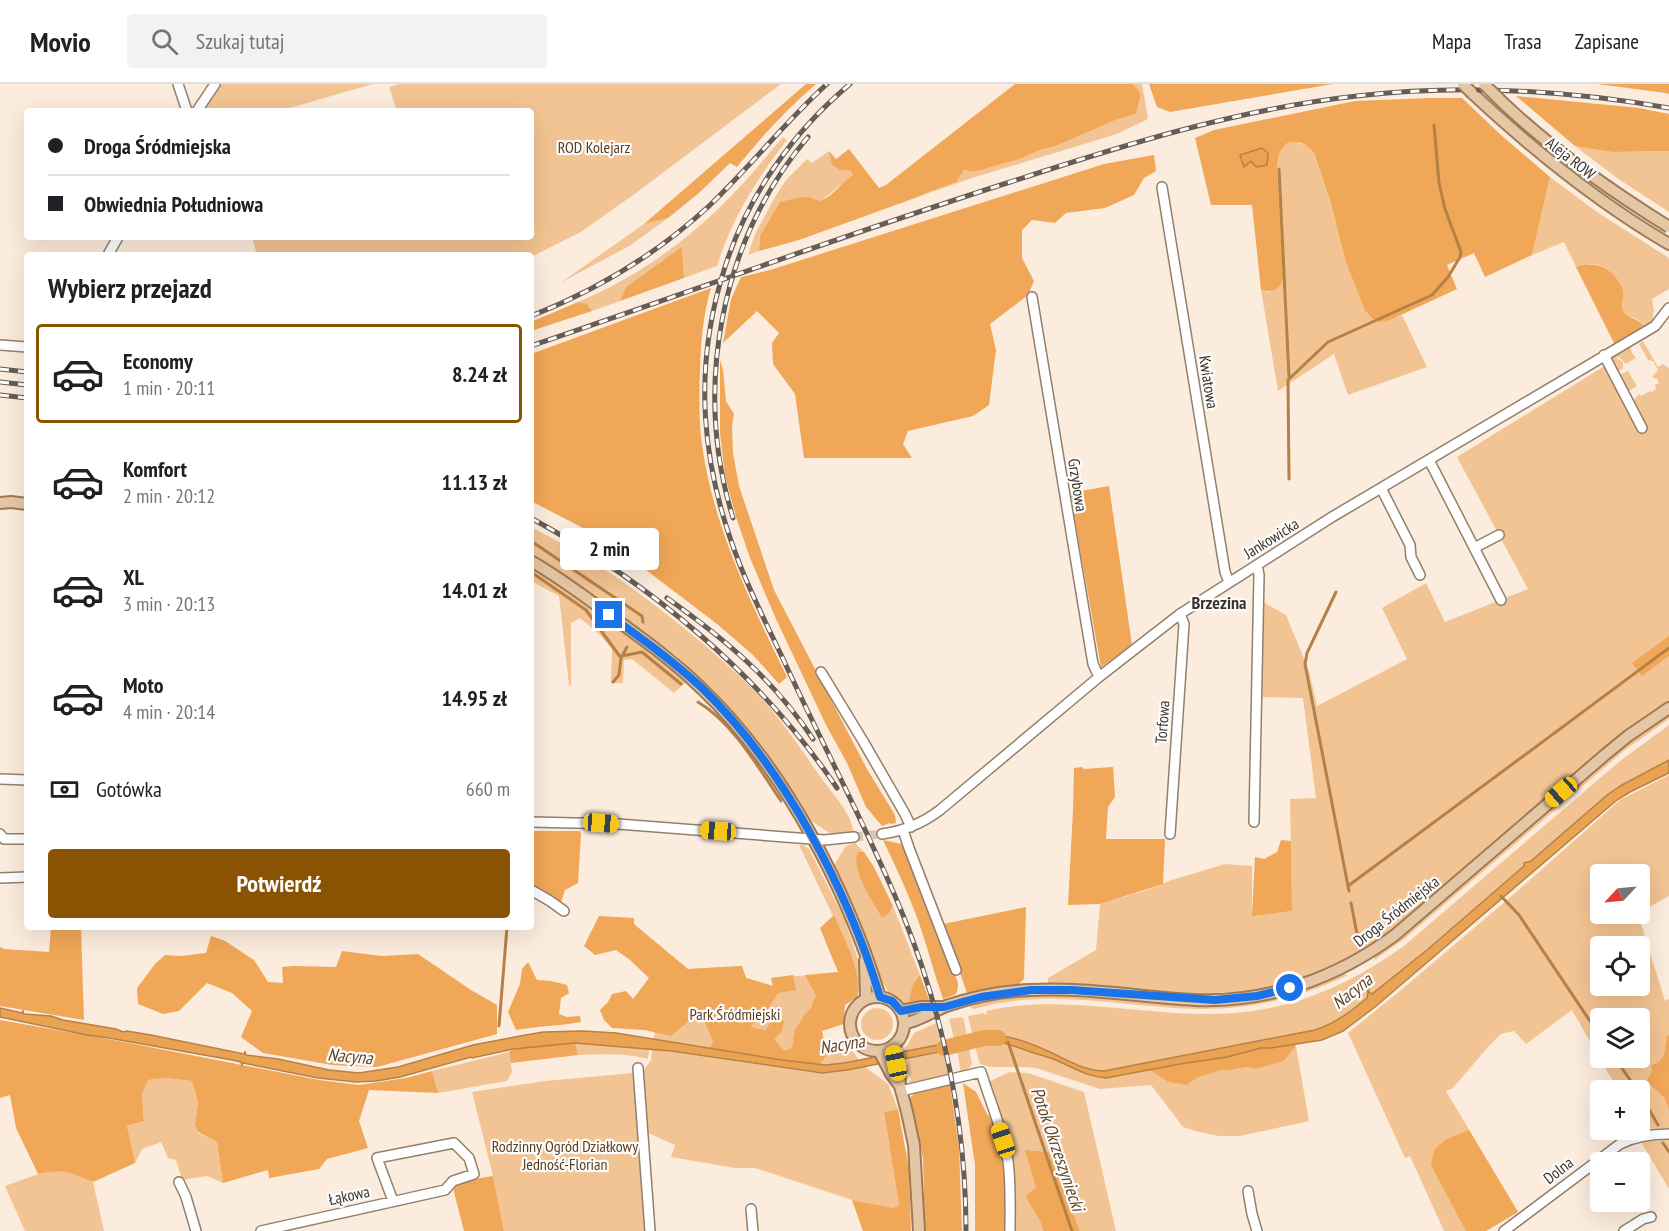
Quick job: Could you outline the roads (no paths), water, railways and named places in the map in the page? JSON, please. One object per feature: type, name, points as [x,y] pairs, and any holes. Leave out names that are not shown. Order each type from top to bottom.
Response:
[{"type":"main road","name":"Aleja ROW","points":[[1463,84],[1555,166],[1612,208],[1669,244]]},
{"type":"main road","name":"Aleja ROW","points":[[1484,84],[1577,165],[1669,227]]},
{"type":"main road","points":[[0,496],[6,503],[24,504]]},
{"type":"main road","points":[[534,563],[565,582],[675,664],[703,689],[764,760],[789,798],[842,896],[873,972],[880,997]]},
{"type":"main road","name":"Droga Śródmiejska","points":[[904,1024],[944,1007],[991,995],[1040,989],[1196,1000],[1237,999],[1279,992],[1320,978],[1357,961],[1395,935],[1606,754],[1669,708]]},
{"type":"main road","points":[[865,957],[866,999]]},
{"type":"main road","points":[[880,997],[892,1001],[901,1011],[904,1024],[900,1039],[893,1046],[879,1051],[870,1050],[854,1040],[850,1031],[850,1020],[854,1010],[866,999],[880,997]]},
{"type":"main road","name":"Droga Śródmiejska","points":[[901,1011],[922,1007],[944,1007]]},
{"type":"main road","points":[[893,1046],[895,1073]]},
{"type":"main road","points":[[879,1051],[895,1073],[901,1088],[914,1145],[919,1231]]},
{"type":"street","points":[[178,84],[186,108]]},
{"type":"street","points":[[198,108],[215,84]]},
{"type":"street","name":"Kwiatowa","points":[[1162,187],[1229,582]]},
{"type":"street","name":"Grzybowa","points":[[1032,297],[1093,664],[1099,677]]},
{"type":"street","name":"Jankowicka","points":[[882,834],[924,821],[940,810],[1099,677],[1180,614],[1381,488],[1655,326],[1669,308]]},
{"type":"street","points":[[0,345],[24,347]]},
{"type":"street","points":[[1604,355],[1641,428]]},
{"type":"street","points":[[1429,460],[1501,600]]},
{"type":"street","points":[[1381,488],[1410,545],[1411,557],[1420,575]]},
{"type":"street","points":[[1474,548],[1499,535]]},
{"type":"street","points":[[1254,822],[1259,575],[1257,565]]},
{"type":"street","name":"Torfowa","points":[[1170,834],[1184,624],[1180,614]]},
{"type":"street","points":[[821,672],[905,814],[907,828],[956,970]]},
{"type":"street","points":[[0,779],[24,780]]},
{"type":"street","points":[[534,822],[601,823],[831,840],[854,837]]},
{"type":"street","points":[[0,834],[4,838],[24,839]]},
{"type":"street","points":[[0,878],[24,877]]},
{"type":"street","points":[[534,893],[564,911]]},
{"type":"street","points":[[638,1068],[650,1231]]},
{"type":"street","points":[[901,1088],[981,1072],[1008,1161],[1010,1231]]},
{"type":"street","name":"Dolna","points":[[1504,1231],[1620,1144],[1648,1134],[1669,1134]]},
{"type":"street","name":"Łąkowa","points":[[261,1231],[445,1190],[453,1181],[474,1174],[468,1158],[454,1143],[377,1158],[393,1201]]},
{"type":"street","points":[[179,1182],[196,1231]]},
{"type":"street","points":[[1248,1191],[1257,1231]]},
{"type":"street","points":[[751,1209],[753,1231]]},
{"type":"street","points":[[1624,1231],[1643,1219],[1651,1217]]},
{"type":"waterway","points":[[1289,479],[1288,380],[1328,342],[1432,295],[1448,277],[1460,257],[1461,252],[1445,209],[1439,183],[1434,125]]},
{"type":"waterway","points":[[1279,169],[1289,377]]},
{"type":"waterway","points":[[534,543],[642,616],[643,622]]},
{"type":"waterway","points":[[534,574],[586,610],[621,658]]},
{"type":"waterway","points":[[1336,592],[1307,653],[1305,664],[1349,891]]},
{"type":"waterway","points":[[613,682],[619,675],[621,658],[627,647]]},
{"type":"waterway","points":[[1348,886],[1669,648]]},
{"type":"waterway","points":[[622,656],[642,652],[681,684]]},
{"type":"waterway","points":[[698,702],[711,711],[734,734],[781,801]]},
{"type":"waterway","points":[[1501,896],[1519,915],[1590,1021]]},
{"type":"waterway","points":[[1351,903],[1359,944]]},
{"type":"waterway","points":[[499,1026],[507,930]]},
{"type":"waterway","name":"Nacyna","points":[[944,1048],[984,1038],[998,1038]]},
{"type":"waterway","name":"Potok Okrzeszyniecki","points":[[1008,1042],[1072,1231]]},
{"type":"waterway","points":[[1622,1068],[1630,1080]]},
{"type":"waterway","points":[[1650,1111],[1658,1125]]},
{"type":"waterway","points":[[1663,1143],[1669,1152]]},
{"type":"tunnel","points":[[854,837],[882,834]]},
{"type":"railway","points":[[534,315],[603,282],[669,240],[709,206],[827,84]]},
{"type":"railway","points":[[850,84],[791,144],[760,190],[735,240],[715,305],[708,343],[705,380],[709,454],[727,528],[740,565],[889,883],[903,915],[930,992],[950,1070],[957,1110],[965,1190],[966,1231]]},
{"type":"railway","points":[[534,345],[887,222],[1050,169],[1224,119],[1312,102],[1435,90],[1552,93],[1669,108]]},
{"type":"railway","points":[[733,518],[721,469],[715,418],[716,368],[722,318],[735,269],[754,222],[778,178],[808,137]]},
{"type":"railway","points":[[0,369],[24,372]]},
{"type":"railway","points":[[0,382],[24,385]]},
{"type":"railway","points":[[0,395],[24,398]]},
{"type":"railway","points":[[534,520],[619,572],[700,635],[774,707],[807,746],[837,788]]},
{"type":"railway","points":[[667,598],[729,645],[765,679],[798,717],[813,739]]},
{"type":"district","name":"Brzezina","points":[[1219,602]]},
{"type":"park label","name":"ROD Kolejarz","points":[[594,147]]},
{"type":"park label","name":"Park Śródmiejski","points":[[735,1014]]},
{"type":"park label","name":"Rodzinny Ogród Działkowy Jedność-Florian","points":[[565,1155]]}]
